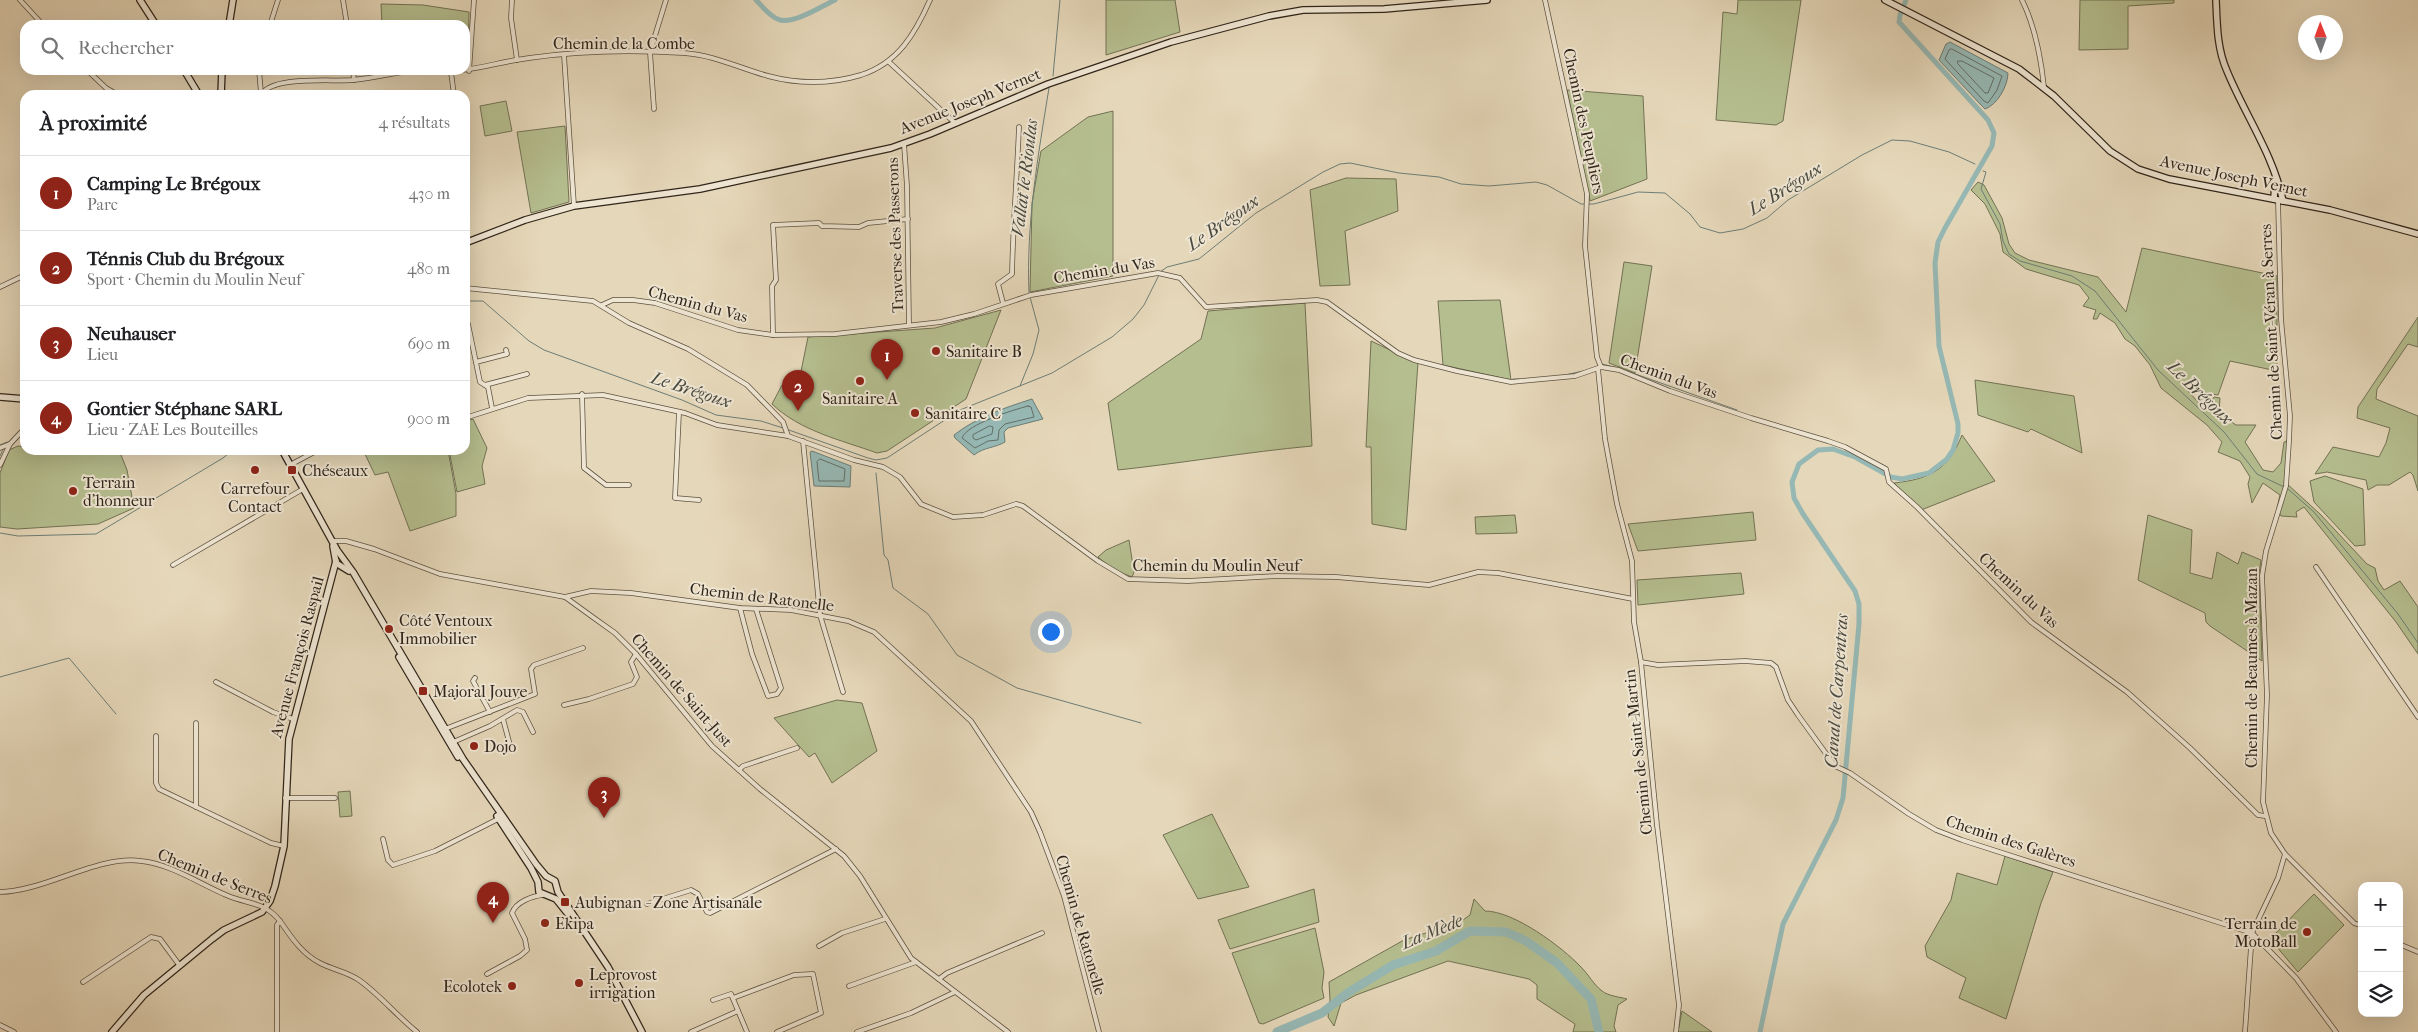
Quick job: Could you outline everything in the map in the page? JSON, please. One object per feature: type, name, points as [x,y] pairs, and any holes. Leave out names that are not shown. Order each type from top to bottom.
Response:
[{"type":"street","points":[[20,0],[38,20]]},
{"type":"street","points":[[140,0],[153,20]]},
{"type":"street","points":[[230,20],[233,0]]},
{"type":"street","points":[[272,20],[278,0]]},
{"type":"street","points":[[343,0],[346,20]]},
{"type":"street","points":[[470,57],[474,0]]},
{"type":"street","points":[[512,0],[517,60]]},
{"type":"street","name":"Chemin de la Combe","points":[[470,71],[517,60],[564,55],[650,52],[700,55],[769,76],[816,82],[861,74],[888,62],[907,43],[930,0]]},
{"type":"street","name":"Avenue Joseph Vernet","points":[[470,241],[525,220],[574,206],[700,189],[904,144],[1016,96],[1081,72],[1171,42],[1269,16],[1303,10],[1384,9],[1487,0]]},
{"type":"street","name":"Chemin des Peupliers","points":[[1545,0],[1588,205],[1585,246],[1611,472]]},
{"type":"street","name":"Avenue Joseph Vernet","points":[[1885,0],[2007,62],[2044,87],[2110,151],[2138,168],[2169,179],[2330,210],[2418,234]]},
{"type":"street","points":[[2022,0],[2028,12],[2044,87]]},
{"type":"street","points":[[2216,0],[2218,36],[2227,71],[2257,131],[2274,176],[2278,200]]},
{"type":"street","points":[[654,109],[650,52],[664,1]]},
{"type":"street","points":[[564,55],[574,206]]},
{"type":"street","points":[[888,62],[955,123]]},
{"type":"street","points":[[92,75],[109,90]]},
{"type":"street","points":[[187,75],[196,90]]},
{"type":"street","points":[[221,90],[222,75]]},
{"type":"street","points":[[259,75],[261,90]]},
{"type":"street","points":[[354,75],[354,80]]},
{"type":"street","points":[[266,90],[270,87],[299,81],[354,80],[384,75]]},
{"type":"street","points":[[451,75],[453,90]]},
{"type":"street","points":[[1003,304],[998,284],[1012,274],[1013,205],[1016,192],[1019,127]]},
{"type":"street","name":"Traverse des Passerons","points":[[904,144],[908,219],[909,326]]},
{"type":"street","points":[[2274,176],[2278,200]]},
{"type":"street","name":"Chemin de Saint-Véran à Serres","points":[[2266,551],[2286,486],[2290,416],[2281,319],[2278,200]]},
{"type":"street","points":[[774,335],[772,286],[776,280],[773,225],[819,223],[822,226],[860,227],[868,223],[908,219]]},
{"type":"street","name":"Chemin du Vas","points":[[602,305],[612,300],[643,301],[738,330],[774,335],[835,334],[952,320],[1057,290],[1160,273],[1174,275],[1184,280],[1206,307],[1317,300],[1327,302],[1398,353],[1457,371],[1511,382],[1575,376],[1599,368],[1619,370],[1751,418],[1846,447],[1886,469],[1889,482],[1917,507],[2031,622],[2127,692],[2190,748],[2258,815],[2265,816]]},
{"type":"street","points":[[0,287],[20,277]]},
{"type":"street","points":[[470,289],[535,296],[577,298],[602,305],[629,323],[682,346],[720,366],[747,385],[786,426],[788,434]]},
{"type":"street","points":[[470,334],[480,382],[488,387],[492,408]]},
{"type":"street","points":[[476,362],[507,354],[506,350]]},
{"type":"street","points":[[485,384],[527,374]]},
{"type":"street","points":[[582,394],[584,468],[606,485],[629,485]]},
{"type":"street","name":"Chemin du Moulin Neuf","points":[[470,416],[528,398],[582,394],[612,397],[679,412],[717,425],[788,434],[870,465],[882,467],[900,477],[921,504],[953,517],[983,515],[1016,504],[1023,506],[1098,561],[1128,579],[1188,581],[1276,576],[1336,577],[1429,585],[1463,574],[1478,572],[1498,573],[1632,598]]},
{"type":"street","points":[[0,397],[20,399]]},
{"type":"street","points":[[679,412],[675,498],[699,500]]},
{"type":"street","points":[[0,465],[10,444],[20,433]]},
{"type":"street","points":[[803,441],[820,615],[843,692]]},
{"type":"street","points":[[0,448],[10,444]]},
{"type":"street","points":[[285,455],[333,541],[340,562],[351,574],[429,710],[445,737],[451,743]]},
{"type":"street","points":[[290,465],[309,455]]},
{"type":"street","name":"Chemin de Saint-Martin","points":[[1611,472],[1632,562],[1632,598],[1641,662],[1658,833],[1680,1005],[1676,1032]]},
{"type":"street","points":[[173,565],[303,489]]},
{"type":"street","name":"Chemin de Saint-Just","points":[[333,541],[346,541],[374,549],[440,574],[564,597],[615,633],[636,654],[704,738],[739,770],[836,849],[860,876],[906,952],[916,962],[1008,1032]]},
{"type":"street","name":"Chemin de Beaumes à Mazan","points":[[2265,816],[2263,802],[2267,695],[2262,576],[2266,551]]},
{"type":"street","points":[[340,562],[353,572],[445,729],[451,743],[501,818],[546,876],[554,878],[556,888],[599,953],[642,1032]]},
{"type":"street","name":"Avenue François Raspail","points":[[266,907],[276,886],[284,846],[287,750],[293,719],[334,571],[340,562]]},
{"type":"street","points":[[2316,567],[2418,717]]},
{"type":"street","name":"Chemin de Ratonelle","points":[[564,597],[591,591],[631,593],[740,608],[791,610],[848,621],[874,632],[971,721],[986,741],[1031,812],[1064,896],[1099,1032]]},
{"type":"street","points":[[740,608],[752,654],[768,696],[778,694],[781,688],[756,609]]},
{"type":"street","points":[[445,729],[535,694],[531,677],[531,669],[534,665],[583,648]]},
{"type":"street","points":[[564,705],[634,684],[637,677],[631,662],[636,654]]},
{"type":"street","name":"Chemin des Galères","points":[[1641,662],[1658,666],[1745,661],[1771,663],[1776,667],[1788,700],[1835,766],[1850,773],[1909,814],[1953,837],[2252,933],[2296,978],[2336,1032]]},
{"type":"street","points":[[475,678],[473,681],[490,712]]},
{"type":"street","points":[[216,682],[273,712],[293,719]]},
{"type":"street","points":[[429,710],[442,728],[445,729]]},
{"type":"street","points":[[451,743],[502,719],[515,710],[520,710],[533,732]]},
{"type":"street","points":[[502,719],[511,749]]},
{"type":"street","points":[[196,723],[196,807]]},
{"type":"street","points":[[445,729],[445,737]]},
{"type":"street","points":[[156,736],[157,787],[271,843],[284,846]]},
{"type":"street","points":[[739,770],[743,766],[797,748]]},
{"type":"street","points":[[285,798],[335,798]]},
{"type":"street","points":[[2265,816],[2271,833],[2285,854],[2354,923],[2358,924]]},
{"type":"street","points":[[383,839],[388,860],[393,865],[435,851],[501,818]]},
{"type":"street","points":[[501,818],[538,884],[539,892],[547,895],[564,908],[612,976]]},
{"type":"street","points":[[647,904],[691,890],[698,894],[707,912],[710,913],[836,849]]},
{"type":"street","points":[[2245,1032],[2252,933],[2278,878],[2285,854]]},
{"type":"street","name":"Chemin de Serres","points":[[0,892],[32,887],[103,865],[140,861],[160,866],[244,902],[266,907],[280,921],[277,926],[277,1032]]},
{"type":"street","points":[[532,897],[538,884],[546,876]]},
{"type":"street","points":[[487,974],[520,956],[527,950],[525,939],[512,913],[516,906],[532,897],[547,895],[556,888]]},
{"type":"street","points":[[112,1032],[144,995],[224,930],[257,916],[266,907]]},
{"type":"street","points":[[819,946],[842,933],[886,919]]},
{"type":"street","points":[[280,921],[293,940],[310,958],[321,964],[339,969],[360,981],[417,1032]]},
{"type":"street","points":[[939,979],[955,969],[1042,933]]},
{"type":"street","points":[[83,982],[151,938],[160,939],[180,966]]},
{"type":"street","points":[[2403,946],[2418,952]]},
{"type":"street","points":[[849,986],[916,962]]},
{"type":"street","points":[[733,998],[794,975],[814,974],[821,1012],[777,1032]]},
{"type":"street","points":[[857,1032],[911,1012],[955,992]]},
{"type":"street","points":[[712,1000],[731,994],[747,1032]]},
{"type":"street","points":[[691,1032],[738,1011]]},
{"type":"street","points":[[0,1026],[14,1032]]},
{"type":"green space","points":[[1106,0],[1175,0],[1180,32],[1106,55]]},
{"type":"green space","points":[[1738,0],[1801,0],[1783,121],[1776,125],[1716,120],[1723,12],[1737,14]]},
{"type":"green space","points":[[2080,0],[2174,0],[2174,3],[2128,6],[2128,49],[2079,50]]},
{"type":"green space","points":[[381,4],[423,5],[469,12],[469,20],[382,20]]},
{"type":"green space","points":[[1567,90],[1643,96],[1647,179],[1590,201]]},
{"type":"green space","points":[[506,101],[512,131],[485,136],[480,106]]},
{"type":"green space","points":[[1113,111],[1113,276],[1030,292],[1032,203],[1041,151],[1088,117]]},
{"type":"green space","points":[[565,126],[569,202],[531,213],[517,132]]},
{"type":"green space","points":[[1346,178],[1396,179],[1398,211],[1345,231],[1350,285],[1320,286],[1310,190]]},
{"type":"green space","points":[[1978,182],[1984,185],[2002,218],[2009,244],[2015,253],[2029,260],[2098,277],[2126,312],[2142,248],[2277,276],[2277,371],[2230,361],[2218,395],[2187,390],[2198,402],[2207,407],[2214,397],[2220,398],[2219,413],[2236,425],[2256,425],[2245,442],[2263,470],[2273,472],[2281,463],[2284,442],[2288,441],[2285,482],[2320,514],[2367,564],[2375,568],[2378,581],[2384,590],[2400,581],[2418,607],[2418,654],[2396,622],[2304,507],[2296,512],[2297,517],[2281,516],[2277,508],[2280,495],[2263,483],[2252,503],[2248,484],[2250,477],[2240,461],[2218,452],[2222,442],[2207,425],[2161,388],[2150,365],[2135,346],[2125,339],[2115,323],[2100,313],[2097,319],[2093,319],[2096,310],[2083,306],[2089,298],[2079,285],[2026,269],[2003,252],[2000,234],[1985,204],[1971,190]]},
{"type":"green space","points":[[1624,262],[1652,266],[1635,373],[1609,363]]},
{"type":"green space","points":[[1500,300],[1511,380],[1443,365],[1438,301]]},
{"type":"green space","points":[[1305,303],[1312,446],[1118,470],[1108,403],[1201,339],[1208,311]]},
{"type":"green space","points":[[1001,310],[966,399],[887,451],[877,453],[822,434],[795,421],[772,404],[782,385],[797,391],[808,337],[935,328]]},
{"type":"green space","points":[[2418,317],[2418,347],[2408,344],[2377,389],[2376,399],[2418,416],[2418,491],[2413,475],[2410,472],[2389,485],[2377,485],[2368,490],[2366,480],[2327,472],[2315,474],[2333,447],[2379,457],[2386,443],[2390,428],[2357,418],[2358,407]]},
{"type":"green space","points":[[1371,341],[1418,363],[1406,530],[1372,524],[1371,447],[1366,447]]},
{"type":"green space","points":[[1975,380],[2074,396],[2082,453],[2031,429],[2028,432],[1978,415]]},
{"type":"green space","points":[[473,419],[487,448],[482,466],[485,484],[457,492],[450,455],[470,455],[470,420]]},
{"type":"green space","points":[[1962,435],[1995,481],[1921,510],[1894,483],[1918,479],[1936,471],[1951,457]]},
{"type":"green space","points":[[20,446],[20,455],[121,455],[127,470],[134,508],[98,524],[17,529],[0,527],[0,473],[9,450]]},
{"type":"green space","points":[[365,455],[449,455],[456,494],[456,516],[410,531],[388,472],[375,475]]},
{"type":"green space","points":[[2325,476],[2363,489],[2365,545],[2355,546],[2314,502],[2310,481]]},
{"type":"green space","points":[[1753,512],[1756,540],[1638,551],[1628,524]]},
{"type":"green space","points":[[1515,515],[1517,533],[1476,534],[1475,517]]},
{"type":"green space","points":[[2148,515],[2192,530],[2190,573],[2212,579],[2217,552],[2238,564],[2242,552],[2261,560],[2259,574],[2262,661],[2210,626],[2206,622],[2205,613],[2138,580]]},
{"type":"green space","points":[[1129,540],[1134,572],[1132,577],[1114,570],[1098,557],[1106,550]]},
{"type":"green space","points":[[1741,573],[1744,594],[1638,605],[1637,580]]},
{"type":"green space","points":[[837,700],[862,703],[877,751],[832,783],[815,753],[809,757],[774,718]]},
{"type":"green space","points":[[350,791],[352,816],[340,817],[338,792]]},
{"type":"green space","points":[[1212,814],[1249,887],[1198,899],[1163,835]]},
{"type":"green space","points":[[2005,856],[2053,872],[2041,903],[2006,1019],[1959,998],[1966,978],[1927,957],[1925,946],[1951,900],[1957,873],[1997,885]]},
{"type":"green space","points":[[1314,889],[1319,922],[1230,949],[1218,920]]},
{"type":"green space","name":"Terrain de MotoBall","points":[[2314,894],[2344,925],[2298,972],[2270,939]]},
{"type":"green space","points":[[1474,899],[1485,911],[1510,917],[1550,940],[1573,959],[1602,991],[1627,999],[1618,1005],[1614,1026],[1616,1032],[1573,1032],[1575,1024],[1537,999],[1537,985],[1529,979],[1448,961],[1356,995],[1341,1003],[1334,1026],[1328,1017],[1330,1000],[1329,982],[1404,940],[1460,922],[1470,915]]},
{"type":"green space","points":[[1315,928],[1324,972],[1322,988],[1324,998],[1263,1024],[1259,1023],[1232,953]]},
{"type":"green space","points":[[1682,1011],[1712,1032],[1678,1032]]},
{"type":"water","points":[[1950,42],[2008,73],[2006,84],[1994,104],[1985,109],[1939,60],[1946,44]]},
{"type":"water","points":[[1032,399],[1043,419],[1008,428],[1004,432],[1005,442],[982,450],[974,455],[955,438],[954,435],[981,418]]},
{"type":"water","points":[[812,451],[851,466],[850,487],[814,486],[810,452]]},
{"type":"waterway","name":"Canal de Carpentras","points":[[756,0],[773,17],[786,21],[800,17],[835,0]]},
{"type":"waterway","name":"Vallat le Rioulas","points":[[1053,76],[1060,0]]},
{"type":"waterway","name":"Canal de Carpentras","points":[[1760,1032],[1783,924],[1836,820],[1843,798],[1859,624],[1859,604],[1855,591],[1803,514],[1794,498],[1792,482],[1799,464],[1818,450],[1833,449],[1855,457],[1891,477],[1902,479],[1929,473],[1947,459],[1953,450],[1958,433],[1958,424],[1939,346],[1935,263],[1938,242],[1992,146],[1994,133],[1988,120],[1899,22],[1906,0]]},
{"type":"waterway","name":"Vallat le Rioulas","points":[[1029,293],[1031,216],[1049,88]]},
{"type":"waterway","name":"Le Brégoux","points":[[1160,272],[1167,267],[1199,259],[1256,213],[1323,172],[1340,164],[1350,163],[1399,173],[1439,177],[1461,184],[1489,186],[1536,182],[1547,185],[1581,204],[1594,204],[1638,192],[1665,193],[1690,214],[1700,227],[1720,233],[1743,229],[1767,218],[1788,200],[1862,155],[1892,140],[1910,141],[1949,152],[1975,164]]},
{"type":"waterway","name":"Le Brégoux","points":[[1983,171],[1986,172],[1981,189],[2000,224],[2003,241],[2009,254],[2020,261],[2072,276],[2095,291],[2158,370],[2224,432],[2257,474],[2284,487]]},
{"type":"waterway","name":"Le Brégoux","points":[[786,429],[868,458],[876,460],[887,458],[960,410],[1052,373],[1112,337],[1133,319],[1144,305],[1159,275]]},
{"type":"waterway","name":"Vallat le Rioulas","points":[[1020,386],[1033,354],[1039,330],[1030,297]]},
{"type":"waterway","name":"Le Brégoux","points":[[470,301],[483,301],[529,341],[544,350],[682,400],[716,415],[761,421],[783,428]]},
{"type":"waterway","points":[[1602,364],[1618,368]]},
{"type":"waterway","points":[[1624,370],[1737,410]]},
{"type":"waterway","points":[[1565,375],[1583,371]]},
{"type":"waterway","points":[[1513,379],[1519,379]]},
{"type":"waterway","points":[[0,445],[7,442]]},
{"type":"waterway","points":[[0,456],[3,449]]},
{"type":"waterway","name":"Le Brégoux","points":[[0,533],[18,536],[96,534],[227,455]]},
{"type":"waterway","points":[[876,473],[884,555],[888,560],[893,588],[928,614],[957,655],[1017,688],[1141,723]]},
{"type":"waterway","name":"Le Brégoux","points":[[2288,489],[2314,512],[2398,614],[2418,643]]},
{"type":"waterway","points":[[0,677],[69,658],[116,714]]},
{"type":"waterway","name":"La Mède","points":[[1277,1032],[1322,1013],[1349,992],[1393,965],[1436,951],[1470,931],[1506,932],[1526,941],[1557,963],[1591,999],[1599,1032]]},
{"type":"place","name":"Sanitaire B","points":[[936,351]]},
{"type":"place","name":"Camping Le Brégoux","points":[[887,380]]},
{"type":"place","name":"Sanitaire A","points":[[860,381]]},
{"type":"place","name":"Ténnis Club du Brégoux","points":[[798,411]]},
{"type":"place","name":"Sanitaire C","points":[[915,413]]},
{"type":"place","name":"Carrefour Contact","points":[[255,470]]},
{"type":"place","name":"Chéseaux","points":[[292,470]]},
{"type":"place","name":"Terrain d'honneur","points":[[73,491]]},
{"type":"place","name":"Côté Ventoux Immobilier","points":[[389,629]]},
{"type":"place","name":"Majoral Jouve","points":[[423,691]]},
{"type":"place","name":"Dojo","points":[[474,746]]},
{"type":"place","name":"Neuhauser","points":[[604,818]]},
{"type":"place","name":"Aubignan - Zone Artisanale","points":[[565,902]]},
{"type":"place","name":"Gontier Stéphane SARL","points":[[493,923]]},
{"type":"place","name":"Ekipa","points":[[545,923]]},
{"type":"place","name":"Terrain de MotoBall","points":[[2307,932]]},
{"type":"place","name":"Leprovost irrigation","points":[[579,983]]},
{"type":"place","name":"Ecolotek","points":[[512,986]]}]
